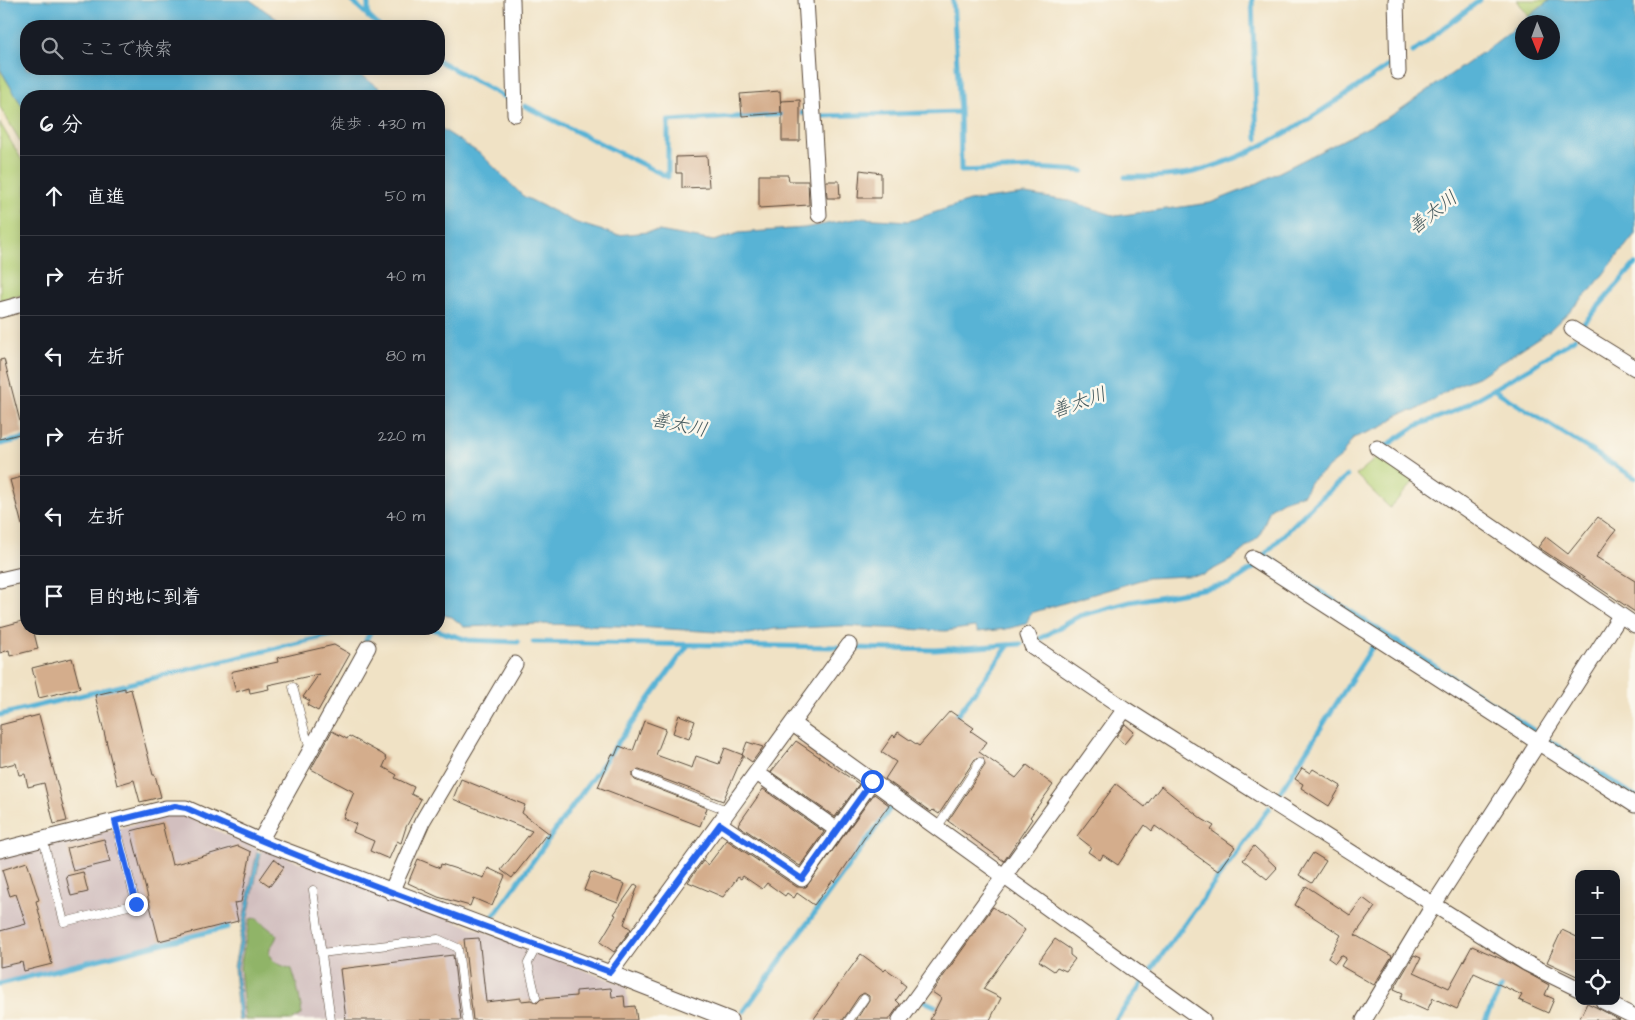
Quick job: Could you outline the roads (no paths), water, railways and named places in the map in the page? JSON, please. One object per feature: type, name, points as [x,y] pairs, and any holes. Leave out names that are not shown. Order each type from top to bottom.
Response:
[{"type":"street","points":[[512,0],[515,114]]},
{"type":"street","points":[[806,0],[819,215]]},
{"type":"street","points":[[1396,0],[1398,72]]},
{"type":"street","points":[[0,310],[20,305]]},
{"type":"street","points":[[1572,329],[1635,368]]},
{"type":"street","points":[[1377,448],[1635,625]]},
{"type":"street","points":[[1253,558],[1635,805]]},
{"type":"street","points":[[0,580],[20,575]]},
{"type":"street","points":[[1364,1020],[1434,904],[1620,616]]},
{"type":"street","points":[[1028,635],[1032,646],[1125,709],[1526,963],[1575,987]]},
{"type":"street","points":[[610,972],[794,724],[849,645]]},
{"type":"street","points":[[260,841],[368,647]]},
{"type":"street","points":[[392,892],[422,822],[516,664]]},
{"type":"street","points":[[900,1020],[1002,876],[1125,709]]},
{"type":"street","points":[[794,724],[1203,1020]]},
{"type":"street","points":[[757,773],[837,830]]},
{"type":"street","points":[[720,824],[802,879],[872,781]]},
{"type":"street","points":[[0,850],[175,806],[186,808],[260,841],[610,972],[730,1020]]},
{"type":"street","points":[[1611,1005],[1635,1017]]},
{"type":"lane","points":[[293,687],[310,751]]},
{"type":"lane","points":[[937,828],[980,762]]},
{"type":"lane","points":[[637,775],[729,811]]},
{"type":"lane","points":[[43,839],[64,922],[136,904],[115,821]]},
{"type":"lane","points":[[313,890],[331,1020]]},
{"type":"lane","points":[[321,953],[438,939],[458,948],[467,1020]]},
{"type":"lane","points":[[536,997],[528,963],[537,946]]},
{"type":"lane","points":[[849,1020],[864,999]]},
{"type":"water","points":[[0,0],[250,0],[278,20],[20,20],[20,75],[360,75],[383,90],[20,90],[20,103],[0,69]]},
{"type":"water","name":"善太川","points":[[1550,0],[1635,0],[1635,234],[1591,290],[1550,330],[1480,376],[1455,386],[1415,411],[1401,413],[1382,427],[1353,438],[1341,457],[1310,482],[1304,494],[1283,501],[1270,509],[1259,537],[1231,560],[1203,575],[1147,578],[1031,613],[1026,624],[1006,629],[978,632],[975,627],[945,631],[843,626],[774,629],[748,634],[622,626],[541,624],[464,627],[452,617],[445,615],[445,131],[482,155],[523,196],[577,223],[617,235],[659,231],[714,241],[739,233],[804,228],[860,218],[909,221],[969,201],[1025,194],[1069,201],[1116,216],[1210,203],[1248,188],[1394,114],[1515,27],[1515,60],[1560,60],[1560,15],[1531,15]]},
{"type":"water","points":[[257,852],[261,853],[237,969],[242,1020],[238,1020],[234,967]]},
{"type":"waterway","points":[[351,0],[373,20]]},
{"type":"waterway","points":[[368,0],[368,17]]},
{"type":"waterway","points":[[953,0],[960,112]]},
{"type":"waterway","points":[[1252,0],[1257,139]]},
{"type":"waterway","points":[[1413,52],[1480,0]]},
{"type":"waterway","points":[[445,64],[510,100]]},
{"type":"waterway","points":[[1125,177],[1183,174],[1201,170],[1252,151],[1300,125],[1391,64]]},
{"type":"waterway","points":[[525,106],[668,177],[668,121],[806,113]]},
{"type":"waterway","points":[[822,116],[960,112],[961,171],[1034,168],[1083,171]]},
{"type":"waterway","points":[[1579,329],[1635,264]]},
{"type":"waterway","points":[[1386,446],[1416,426],[1457,410],[1533,366],[1575,338]]},
{"type":"waterway","points":[[1493,389],[1635,478]]},
{"type":"waterway","points":[[0,444],[20,439]]},
{"type":"waterway","points":[[1267,552],[1315,503],[1347,476]]},
{"type":"waterway","points":[[1264,555],[1533,730]]},
{"type":"waterway","points":[[1041,638],[1079,616],[1130,602],[1230,584],[1258,565]]},
{"type":"waterway","points":[[445,633],[468,640],[518,642]]},
{"type":"waterway","points":[[0,715],[331,635]]},
{"type":"waterway","points":[[366,640],[369,635]]},
{"type":"waterway","points":[[1277,797],[1376,641]]},
{"type":"waterway","points":[[533,642],[838,647]]},
{"type":"waterway","points":[[854,648],[935,650],[1021,644]]},
{"type":"waterway","points":[[490,921],[688,645]]},
{"type":"waterway","points":[[953,721],[1009,645]]},
{"type":"waterway","points":[[1548,740],[1635,796]]},
{"type":"waterway","points":[[744,1011],[894,803]]},
{"type":"waterway","points":[[1151,970],[1269,808]]},
{"type":"waterway","points":[[0,984],[228,927]]},
{"type":"waterway","points":[[1485,1020],[1505,980]]},
{"type":"waterway","points":[[1116,1020],[1144,981]]},
{"type":"waterway","points":[[924,1001],[941,1009]]}]
